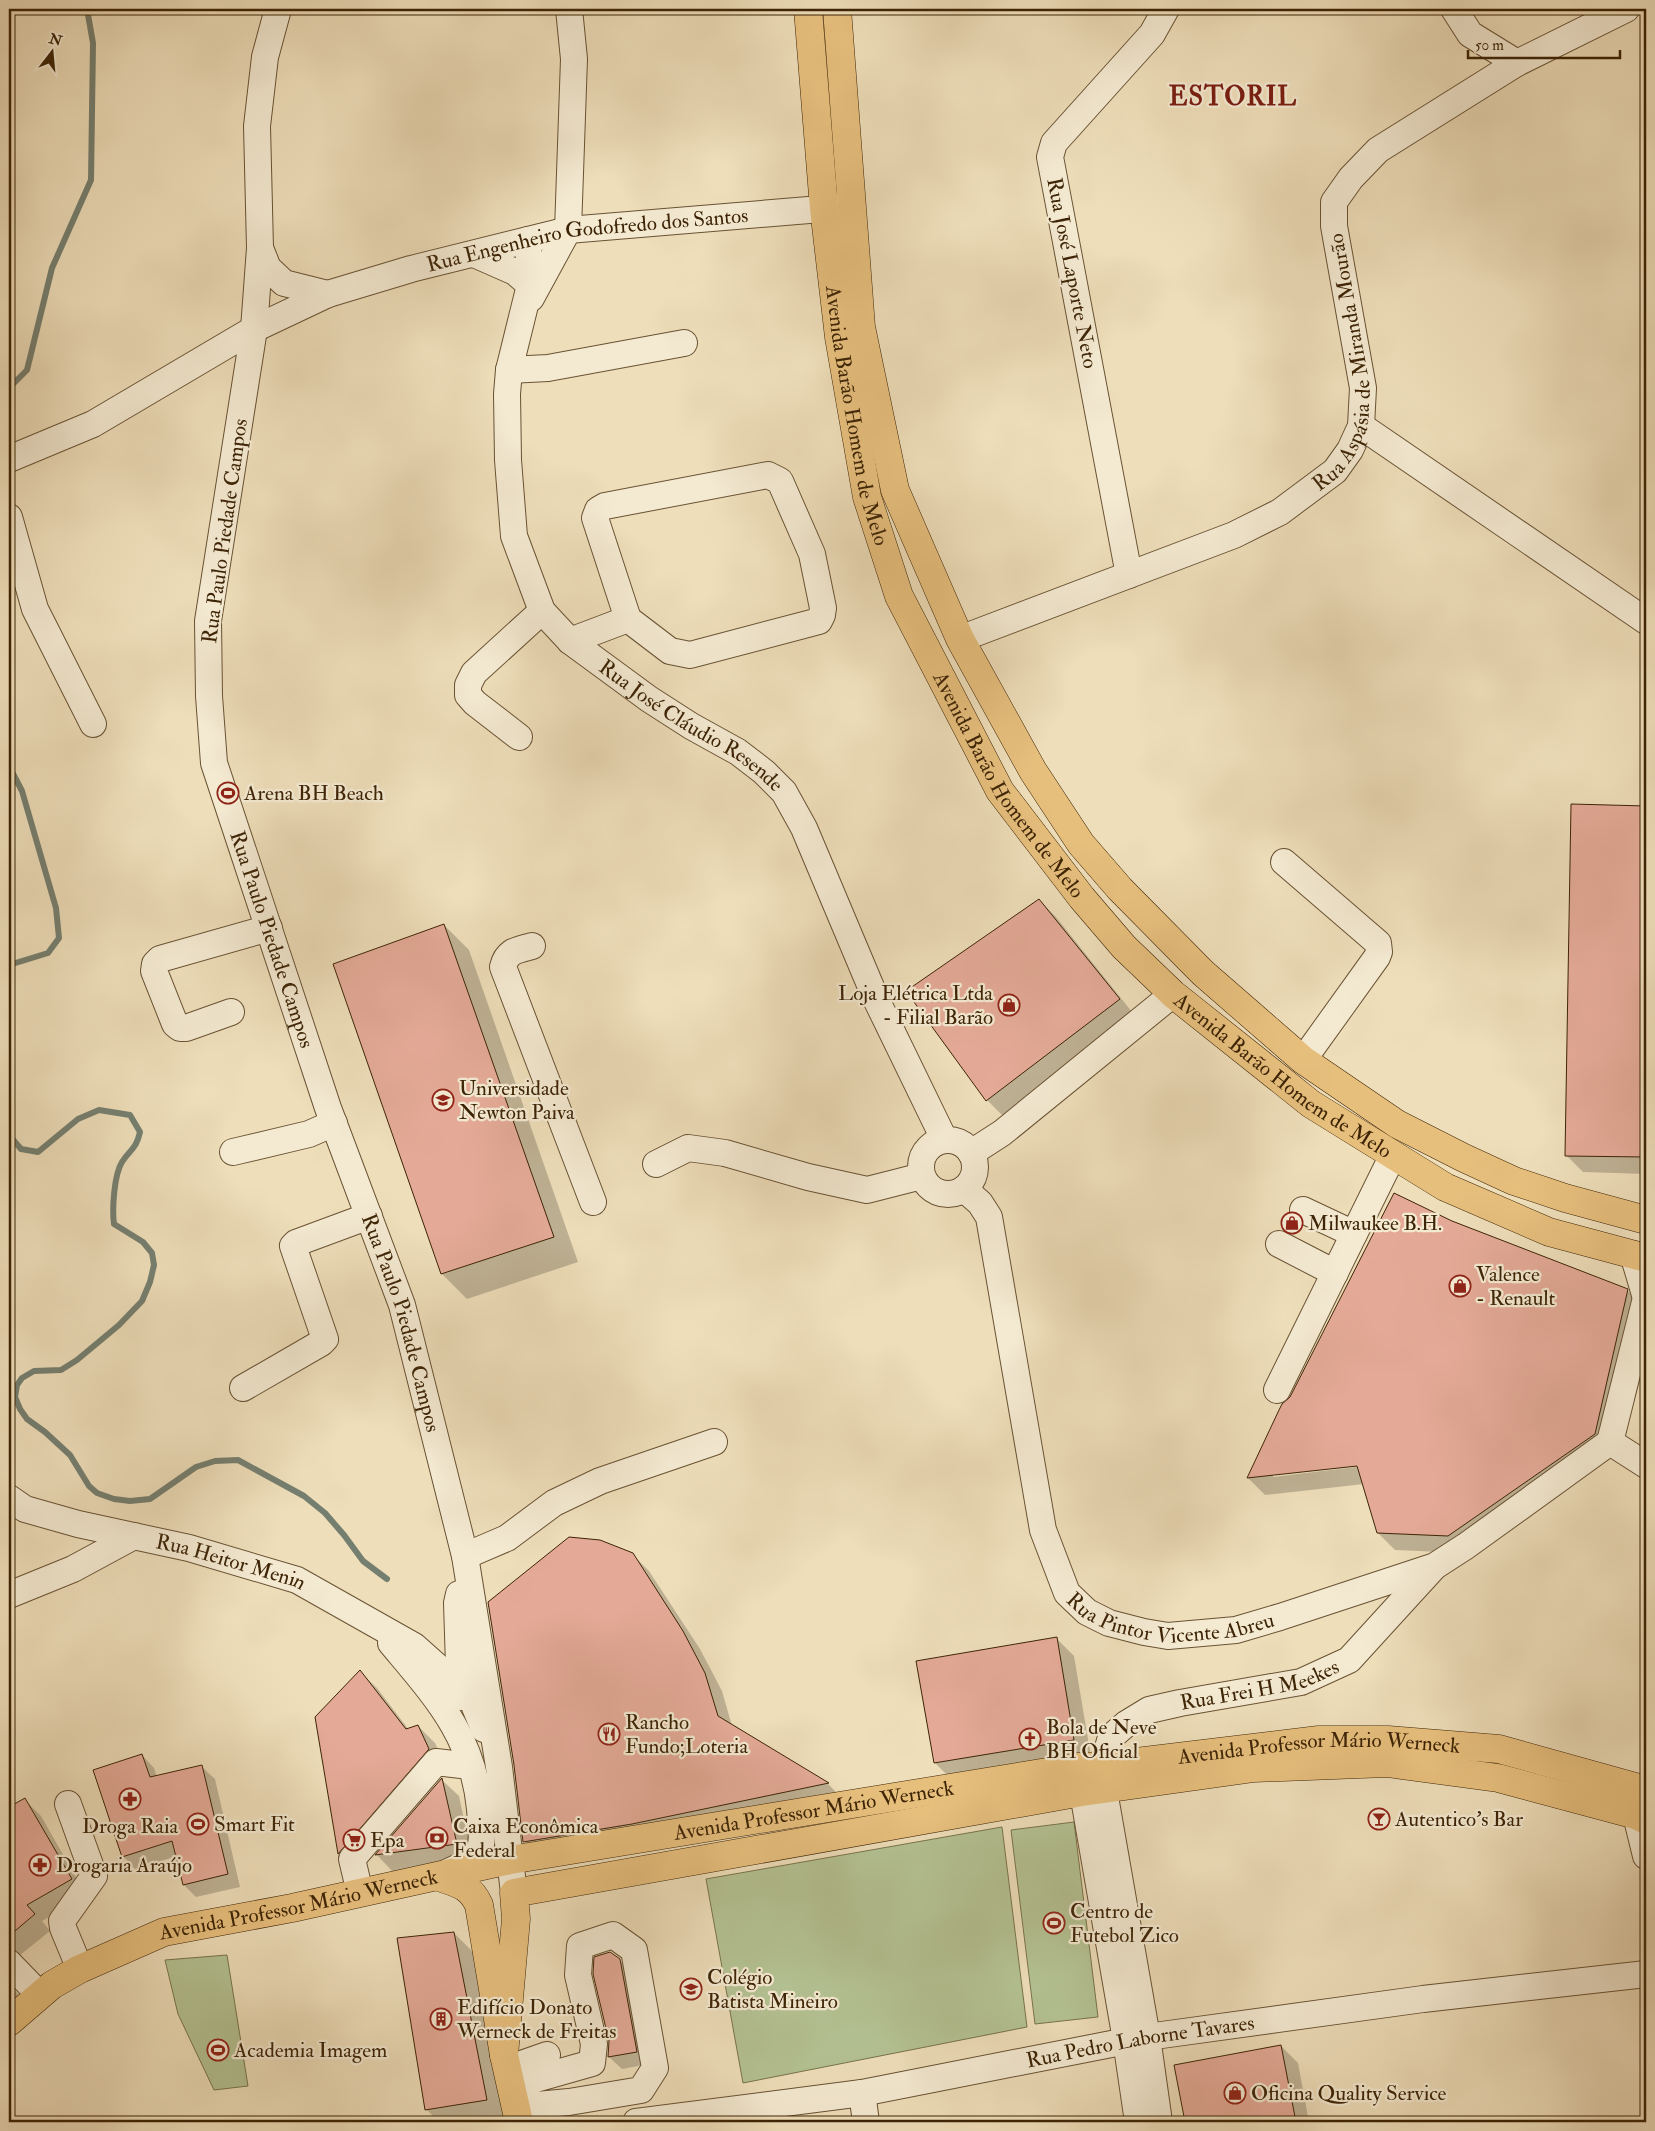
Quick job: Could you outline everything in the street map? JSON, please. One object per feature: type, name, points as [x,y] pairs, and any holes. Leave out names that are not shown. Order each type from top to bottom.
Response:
[{"type":"main road","name":"Avenida Barão Homem de Melo","points":[[808,9],[824,208],[839,337],[867,497],[899,596],[1000,791],[1124,947],[1173,994],[1311,1104],[1445,1187],[1549,1232],[1639,1256]]},
{"type":"main road","name":"Avenida Barão Homem de Melo","points":[[837,9],[862,327],[894,490],[960,639],[1033,771],[1081,844],[1120,889],[1203,973],[1241,1004],[1303,1060],[1397,1124],[1514,1181],[1646,1220]]},
{"type":"main road","points":[[899,596],[918,627],[936,634],[960,639]]},
{"type":"main road","points":[[1173,994],[1241,1004]]},
{"type":"main road","points":[[1609,1210],[1639,1256]]},
{"type":"main road","name":"Avenida Professor Mário Werneck","points":[[514,1893],[1092,1779],[1319,1740],[1388,1740],[1499,1749],[1642,1788]]},
{"type":"main road","name":"Avenida Professor Mário Werneck","points":[[9,2022],[40,1995],[80,1969],[164,1932],[439,1877],[510,1860],[1092,1779],[1254,1768],[1386,1763],[1498,1778],[1641,1818]]},
{"type":"main road","points":[[439,1877],[465,1886],[474,1894],[479,1905],[511,2088]]},
{"type":"main road","points":[[511,2088],[516,1918],[514,1893]]},
{"type":"street","name":"Rua Paulo Piedade Campos","points":[[278,9],[265,57],[257,126],[260,248],[254,329],[208,620],[209,696],[214,763],[334,1123],[360,1220],[402,1305],[465,1556],[499,1766],[514,1893]]},
{"type":"street","name":"Rua José Cláudio Resende","points":[[528,296],[568,230],[574,59],[569,9]]},
{"type":"street","name":"Rua José Laporte Neto","points":[[1129,575],[1050,157],[1054,143],[1152,34],[1166,9]]},
{"type":"street","points":[[1454,9],[1475,45],[1479,86]]},
{"type":"street","name":"Rua Aspásia de Miranda Mourão","points":[[960,639],[1234,535],[1280,512],[1335,471],[1350,450],[1361,426],[1363,388],[1334,226],[1334,202],[1351,178],[1378,150],[1517,63],[1626,9]]},
{"type":"street","points":[[1470,34],[1517,63]]},
{"type":"street","name":"Rua Engenheiro Godofredo dos Santos","points":[[9,459],[93,424],[254,329],[328,294],[411,269],[568,230],[852,206]]},
{"type":"street","name":"Rua José Cláudio Resende","points":[[528,240],[528,296],[509,370],[506,394],[508,460],[514,536],[542,611],[570,641],[648,699],[738,752],[764,772],[784,792],[804,828],[876,998],[944,1139]]},
{"type":"street","name":"Rua Engenheiro Godofredo dos Santos","points":[[260,248],[268,268],[284,282],[328,294]]},
{"type":"street","points":[[474,254],[515,272],[528,296]]},
{"type":"street","points":[[509,370],[548,368],[684,343]]},
{"type":"street","points":[[1361,426],[1646,621]]},
{"type":"street","points":[[768,475],[780,481],[812,554],[822,608],[822,615],[819,621],[690,656],[670,651],[628,619],[595,518],[598,510],[605,506],[768,475]]},
{"type":"street","points":[[9,517],[35,609],[93,724]]},
{"type":"street","points":[[519,737],[475,703],[468,695],[468,685],[474,673],[542,611]]},
{"type":"street","points":[[570,641],[628,619]]},
{"type":"street","points":[[1284,862],[1378,943],[1379,952],[1377,958],[1303,1060]]},
{"type":"street","points":[[231,1012],[186,1028],[180,1028],[175,1024],[154,971],[155,964],[160,959],[269,928]]},
{"type":"street","points":[[532,946],[511,951],[505,958],[503,967],[592,1202]]},
{"type":"street","points":[[972,1153],[1002,1133],[1173,994]]},
{"type":"street","points":[[233,1152],[309,1134],[334,1123]]},
{"type":"street","points":[[944,1139],[955,1140],[972,1153],[975,1166],[974,1173],[970,1184],[964,1190],[951,1194],[941,1194],[932,1190],[922,1176],[920,1167],[926,1150],[944,1139]]},
{"type":"street","points":[[656,1164],[688,1148],[725,1153],[808,1177],[867,1190],[922,1176]]},
{"type":"street","points":[[1277,1390],[1394,1155]]},
{"type":"street","name":"Rua Pintor Vicente Abreu","points":[[964,1190],[980,1203],[989,1217],[1043,1530],[1067,1593],[1087,1612],[1109,1623],[1168,1636],[1236,1630],[1435,1566],[1466,1546],[1610,1442]]},
{"type":"street","points":[[1303,1210],[1354,1234]]},
{"type":"street","points":[[243,1388],[325,1339],[294,1246],[296,1243],[360,1220]]},
{"type":"street","points":[[1279,1244],[1335,1273]]},
{"type":"street","points":[[1639,1256],[1646,1298],[1610,1442],[1646,1465]]},
{"type":"street","points":[[465,1556],[507,1538],[554,1503],[600,1481],[714,1442]]},
{"type":"street","name":"Rua Heitor Menin","points":[[9,1498],[25,1508],[78,1524],[189,1548],[297,1580],[414,1646],[459,1686],[473,1702],[499,1766]]},
{"type":"street","points":[[72,1569],[81,1560],[84,1545],[78,1524]]},
{"type":"street","points":[[9,1595],[72,1569],[134,1536]]},
{"type":"street","name":"Rua Paulo Piedade Campos","points":[[465,1556],[458,1603],[459,1686],[467,1754]]},
{"type":"street","name":"Rua Frei H Meekes","points":[[1092,1779],[1111,1737],[1126,1724],[1149,1710],[1301,1682],[1349,1660],[1435,1566]]},
{"type":"street","points":[[414,1646],[439,1641],[446,1634],[458,1603]]},
{"type":"street","name":"Rua Heitor Menin","points":[[374,1624],[433,1693],[451,1719],[467,1754],[478,1791],[483,1842],[471,1862],[439,1877]]},
{"type":"street","points":[[360,1893],[352,1859],[436,1762],[467,1754]]},
{"type":"street","points":[[1092,1779],[1136,2038],[1159,2122]]},
{"type":"street","points":[[1642,1788],[1641,1818],[1646,1856]]},
{"type":"street","points":[[68,1804],[94,1869],[94,1876],[62,1921],[62,1928],[80,1969]]},
{"type":"street","points":[[613,1935],[634,1950],[655,2068],[641,2090],[569,2102],[511,2088],[592,2063],[594,2044],[578,1975],[580,1946],[613,1935]]},
{"type":"street","points":[[9,1963],[40,1995]]},
{"type":"street","name":"Rua Pedro Laborne Tavares","points":[[636,2122],[862,2094],[1136,2038],[1423,1998],[1646,1974]]},
{"type":"street","points":[[1136,2038],[1138,2122]]},
{"type":"street","points":[[511,2088],[547,2055]]},
{"type":"street","points":[[862,2094],[866,2122]]},
{"type":"green space","name":"Centro de Futebol Zico","points":[[1074,1822],[1098,2017],[1035,2024],[1011,1830]]},
{"type":"green space","points":[[1002,1827],[1027,2027],[743,2083],[706,1879]]},
{"type":"green space","name":"Academia Imagem","points":[[227,1955],[248,2086],[214,2090],[178,2014],[165,1960]]},
{"type":"building","points":[[1571,804],[1646,806],[1646,1157],[1565,1156]]},
{"type":"building","points":[[1039,899],[1120,999],[986,1101],[906,991]]},
{"type":"building","name":"Universidade Newton Paiva","points":[[444,924],[554,1237],[441,1274],[333,964]]},
{"type":"building","points":[[1394,1193],[1452,1221],[1628,1289],[1595,1434],[1448,1536],[1377,1533],[1357,1466],[1247,1478],[1282,1404],[1290,1397]]},
{"type":"building","points":[[569,1537],[600,1540],[633,1553],[683,1631],[705,1673],[718,1716],[829,1783],[632,1824],[523,1842],[514,1765],[488,1602]]},
{"type":"building","points":[[1057,1637],[1074,1740],[934,1763],[916,1661]]},
{"type":"building","points":[[360,1670],[406,1729],[418,1725],[429,1749],[338,1854],[315,1717]]},
{"type":"building","points":[[142,1754],[150,1777],[202,1765],[228,1874],[183,1885],[172,1841],[122,1857],[93,1770]]},
{"type":"building","points":[[442,1778],[457,1844],[375,1855]]},
{"type":"building","points":[[25,1798],[72,1879],[27,1905],[35,1914],[9,1936],[9,1807]]},
{"type":"building","name":"Edifício Donato Werneck de Freitas","points":[[454,1932],[487,2100],[425,2110],[397,1938]]},
{"type":"building","points":[[610,1952],[620,1959],[637,2052],[608,2057],[609,2041],[593,1974],[594,1957]]},
{"type":"building","name":"Oficina Quality Service","points":[[1281,2045],[1296,2122],[1185,2122],[1174,2065]]},
{"type":"waterway","points":[[9,388],[27,370],[52,268],[91,180],[93,43],[87,9]]},
{"type":"waterway","points":[[9,766],[22,791],[56,908],[59,938],[48,953],[9,965]]},
{"type":"waterway","points":[[9,1135],[21,1149],[38,1152],[78,1119],[99,1110],[130,1115],[140,1132],[137,1142],[122,1162],[117,1175],[113,1210],[114,1224],[143,1242],[152,1253],[154,1265],[150,1282],[142,1301],[119,1325],[77,1360],[61,1370],[34,1371],[22,1378],[17,1385],[15,1397],[27,1419],[45,1432],[70,1455],[89,1486],[97,1493],[114,1499],[130,1501],[150,1499],[196,1467],[215,1461],[238,1460],[304,1496],[325,1513],[363,1561],[387,1579]]},
{"type":"place","name":"Arena BH Beach","points":[[228,793]]},
{"type":"place","name":"Loja Elétrica Ltda - Filial Barão","points":[[1009,1005]]},
{"type":"place","name":"Universidade Newton Paiva","points":[[443,1100]]},
{"type":"place","name":"Milwaukee B.H.","points":[[1292,1223]]},
{"type":"place","name":"Valence - Renault","points":[[1460,1286]]},
{"type":"place","name":"Rancho Fundo;Loteria","points":[[609,1734]]},
{"type":"place","name":"Bola de Neve BH Oficial","points":[[1030,1739]]},
{"type":"place","name":"Droga Raia","points":[[130,1799]]},
{"type":"place","name":"Autentico's Bar","points":[[1379,1819]]},
{"type":"place","name":"Smart Fit","points":[[198,1824]]},
{"type":"place","name":"Caixa Econômica Federal","points":[[437,1838]]},
{"type":"place","name":"Epa","points":[[354,1840]]},
{"type":"place","name":"Drogaria Araújo","points":[[40,1865]]},
{"type":"place","name":"Centro de Futebol Zico","points":[[1054,1923]]},
{"type":"place","name":"Colégio Batista Mineiro","points":[[691,1989]]},
{"type":"place","name":"Edifício Donato Werneck de Freitas","points":[[441,2019]]},
{"type":"place","name":"Academia Imagem","points":[[218,2050]]},
{"type":"place","name":"Oficina Quality Service","points":[[1235,2093]]},
{"type":"district","name":"ESTORIL","points":[[1233,97]]}]
